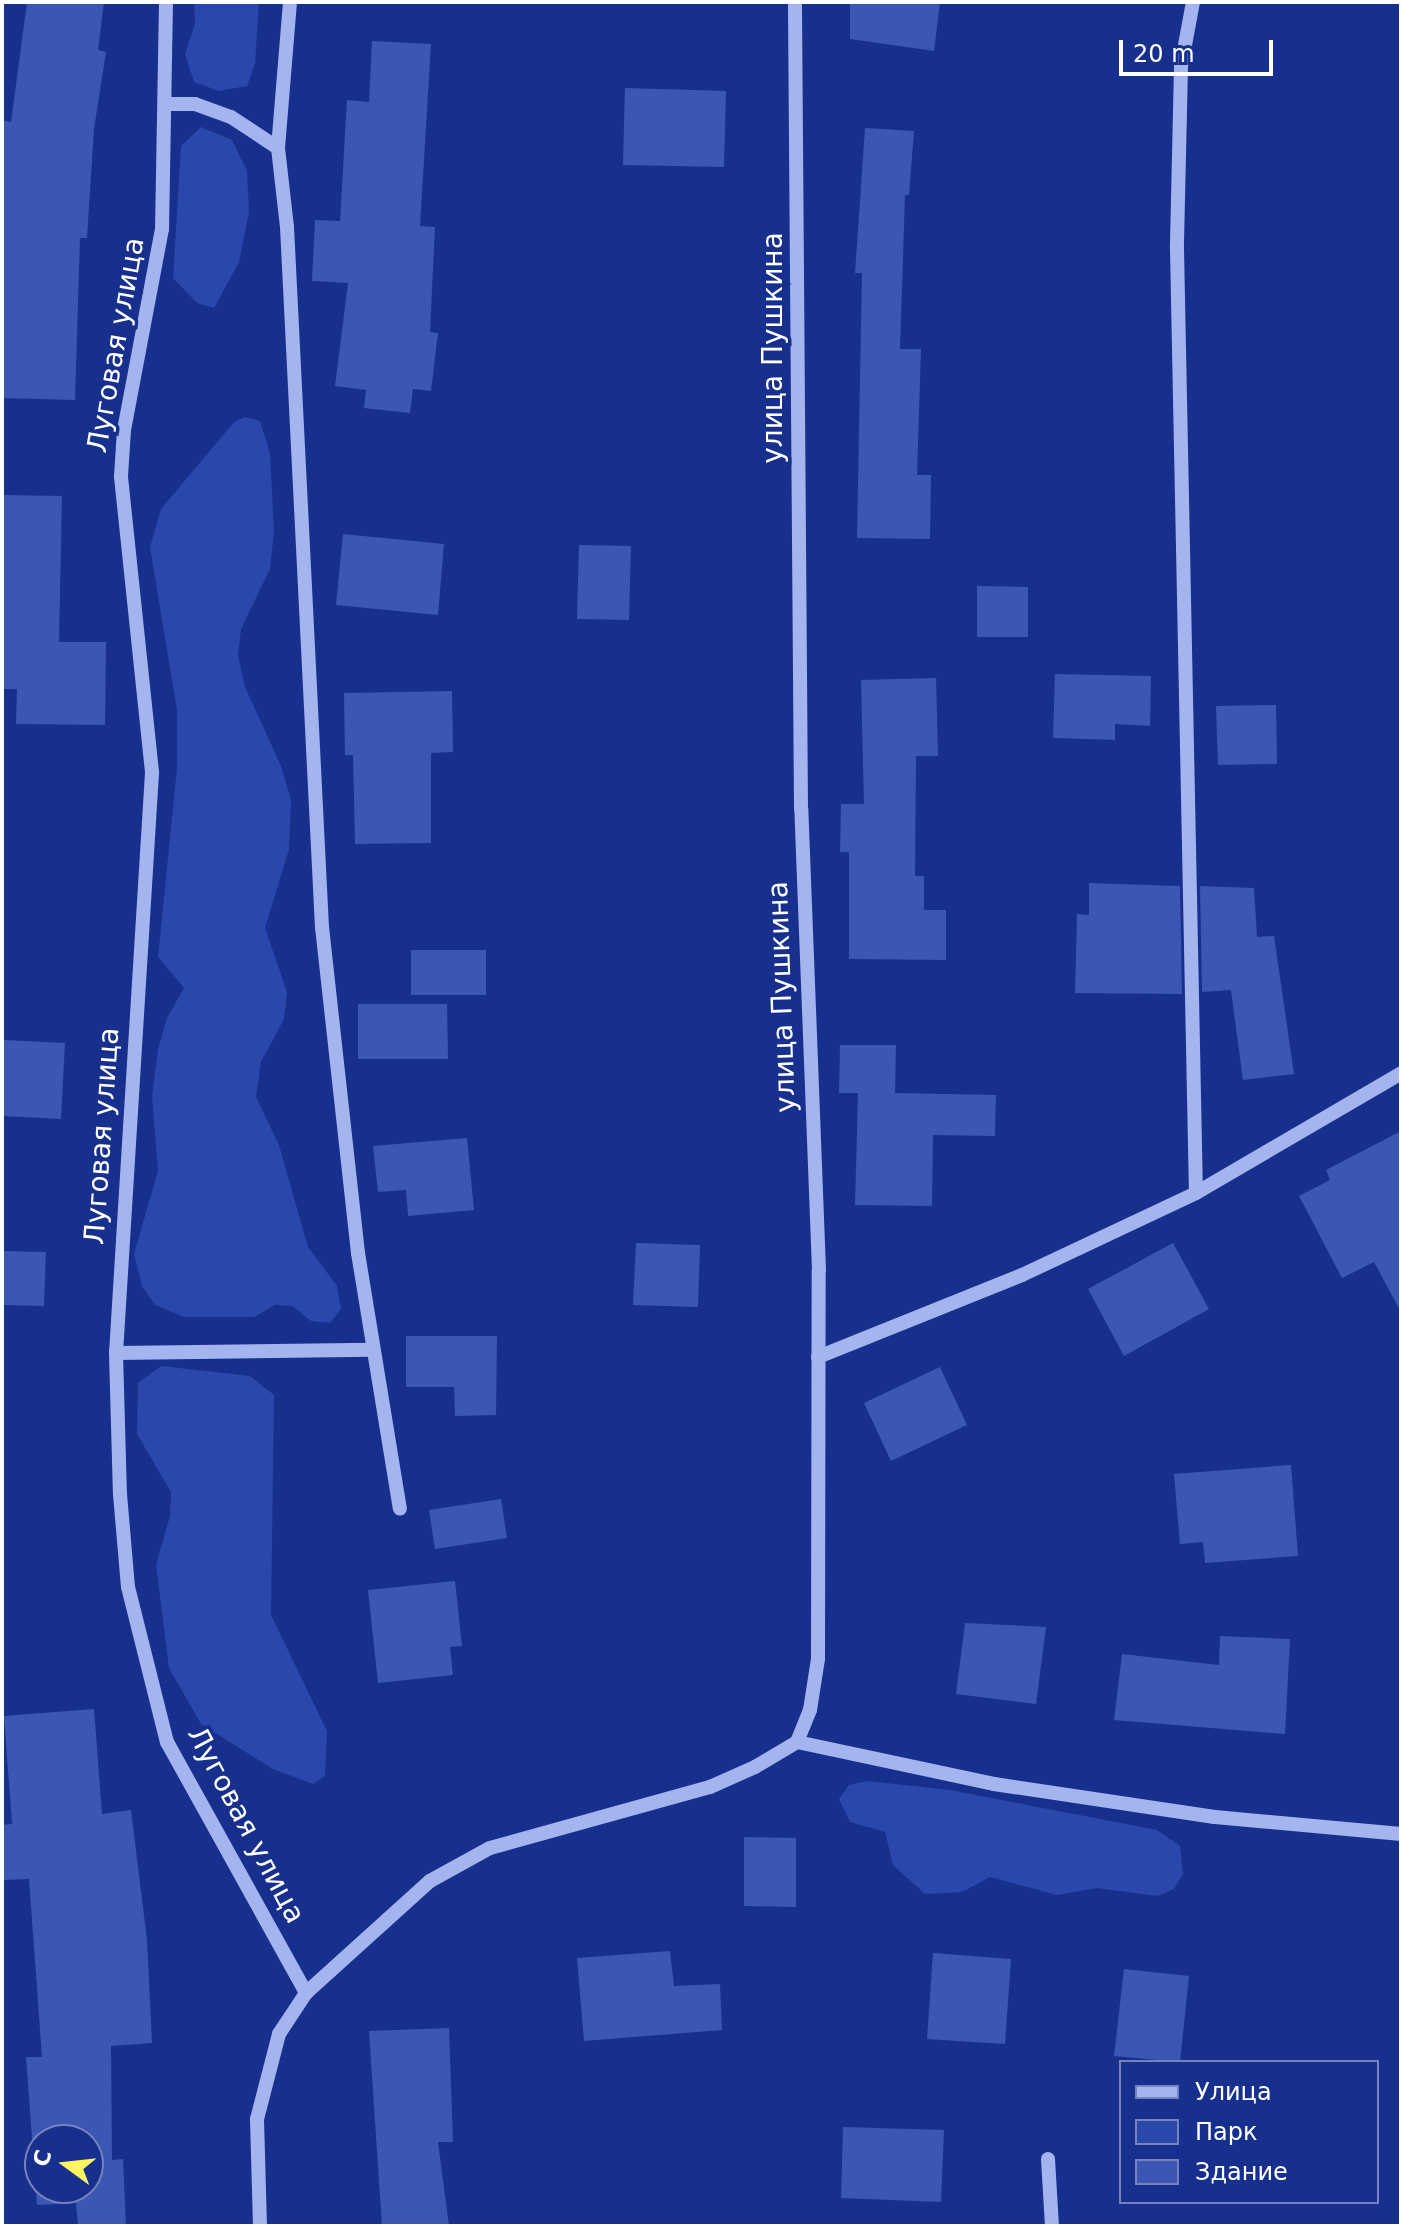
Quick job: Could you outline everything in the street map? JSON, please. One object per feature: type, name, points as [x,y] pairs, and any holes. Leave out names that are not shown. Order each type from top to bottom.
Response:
[{"type":"street","name":"Луговая улица","points":[[166,2],[162,229],[124,430],[121,477],[152,773],[116,1353],[128,1587],[167,1742],[306,1993]]},
{"type":"street","points":[[290,2],[278,148],[287,227],[322,927],[372,1350],[400,1509]]},
{"type":"street","name":"улица Пушкина","points":[[795,2],[801,808],[818,1357],[818,1659],[810,1710],[797,1742]]},
{"type":"street","points":[[1193,2],[1181,67],[1177,249],[1196,1193]]},
{"type":"street","points":[[166,104],[195,104],[231,117],[278,148]]},
{"type":"street","points":[[818,1357],[1022,1275],[1196,1193],[1401,1073]]},
{"type":"street","points":[[116,1353],[372,1350]]},
{"type":"street","points":[[260,2226],[257,2119],[279,2034],[306,1993],[430,1881],[490,1848],[710,1787],[797,1742],[994,1784],[1215,1817],[1401,1834]]},
{"type":"street","points":[[1048,2159],[1052,2226]]},
{"type":"green space","points":[[194,2],[259,2],[255,64],[247,86],[219,91],[194,82],[185,54],[195,24]]},
{"type":"green space","points":[[201,127],[232,140],[247,171],[249,212],[239,262],[214,308],[197,303],[173,278],[181,146]]},
{"type":"green space","points":[[245,417],[260,421],[270,453],[274,532],[270,569],[241,629],[238,655],[245,687],[281,766],[291,800],[289,849],[265,928],[287,992],[284,1019],[261,1062],[256,1097],[279,1145],[308,1247],[337,1286],[341,1309],[330,1323],[311,1321],[292,1306],[275,1305],[254,1317],[184,1317],[155,1305],[142,1286],[134,1254],[158,1171],[152,1096],[158,1049],[167,1018],[184,988],[158,957],[177,767],[177,710],[150,547],[161,509],[234,422]]},
{"type":"green space","points":[[161,1366],[250,1376],[274,1395],[271,1615],[327,1731],[325,1776],[313,1784],[273,1769],[201,1724],[169,1668],[156,1565],[170,1516],[171,1492],[137,1434],[138,1383]]},
{"type":"green space","points":[[867,1781],[950,1790],[1157,1830],[1180,1846],[1183,1874],[1174,1889],[1158,1896],[1097,1888],[1057,1895],[990,1877],[962,1892],[925,1894],[893,1865],[885,1832],[850,1822],[839,1799],[849,1785]]},
{"type":"building","points":[[27,2],[104,2],[98,50],[106,52],[94,129],[87,238],[80,238],[75,400],[2,398],[2,120],[11,122]]},
{"type":"building","points":[[850,2],[940,2],[934,51],[850,39]]},
{"type":"building","points":[[372,41],[431,44],[420,226],[435,227],[430,332],[438,333],[431,391],[413,389],[410,413],[364,408],[366,390],[335,386],[348,283],[312,281],[315,220],[340,221],[347,100],[369,102]]},
{"type":"building","points":[[625,88],[726,91],[724,167],[623,165]]},
{"type":"building","points":[[865,128],[914,131],[909,195],[905,195],[900,349],[921,349],[917,475],[931,475],[930,539],[857,538],[862,273],[855,273]]},
{"type":"building","points":[[2,495],[62,496],[59,642],[106,642],[105,725],[16,724],[17,689],[2,689]]},
{"type":"building","points":[[343,534],[444,544],[438,615],[336,605]]},
{"type":"building","points":[[579,545],[631,546],[629,620],[577,619]]},
{"type":"building","points":[[977,586],[1028,587],[1028,637],[977,637]]},
{"type":"building","points":[[1055,674],[1151,676],[1150,726],[1115,724],[1115,740],[1053,738]]},
{"type":"building","points":[[936,678],[938,756],[916,756],[915,876],[924,876],[924,910],[946,910],[946,960],[849,959],[849,852],[840,852],[841,804],[864,804],[861,680]]},
{"type":"building","points":[[452,691],[453,752],[431,753],[431,843],[355,844],[353,755],[345,755],[344,693]]},
{"type":"building","points":[[1276,705],[1277,764],[1218,765],[1216,706]]},
{"type":"building","points":[[1089,883],[1180,886],[1182,994],[1075,993],[1077,914],[1089,915]]},
{"type":"building","points":[[1200,886],[1254,888],[1257,937],[1274,936],[1294,1074],[1243,1080],[1231,990],[1202,992]]},
{"type":"building","points":[[411,950],[486,950],[486,995],[411,995]]},
{"type":"building","points":[[358,1004],[447,1004],[448,1059],[358,1059]]},
{"type":"building","points":[[4,1040],[65,1043],[61,1119],[2,1116]]},
{"type":"building","points":[[840,1045],[896,1045],[895,1093],[996,1095],[995,1136],[933,1135],[932,1206],[855,1205],[858,1093],[839,1093]]},
{"type":"building","points":[[1401,1131],[1401,1312],[1374,1262],[1342,1278],[1299,1196],[1330,1180],[1326,1170]]},
{"type":"building","points":[[467,1138],[474,1210],[408,1216],[406,1190],[378,1192],[373,1146]]},
{"type":"building","points":[[636,1243],[700,1245],[698,1307],[633,1305]]},
{"type":"building","points":[[1173,1243],[1209,1309],[1124,1356],[1088,1289]]},
{"type":"building","points":[[2,1251],[46,1252],[44,1306],[2,1305]]},
{"type":"building","points":[[406,1336],[497,1336],[496,1415],[455,1416],[454,1387],[406,1387]]},
{"type":"building","points":[[940,1367],[967,1425],[891,1461],[864,1403]]},
{"type":"building","points":[[1291,1465],[1298,1556],[1205,1563],[1203,1542],[1180,1544],[1174,1474]]},
{"type":"building","points":[[501,1499],[507,1538],[435,1549],[429,1510]]},
{"type":"building","points":[[455,1581],[462,1646],[450,1647],[453,1675],[378,1683],[368,1590]]},
{"type":"building","points":[[965,1623],[1046,1627],[1036,1704],[956,1694]]},
{"type":"building","points":[[1220,1636],[1290,1639],[1285,1734],[1114,1720],[1122,1654],[1219,1665]]},
{"type":"building","points":[[94,1709],[102,1814],[131,1810],[147,1940],[152,2043],[111,2046],[112,2160],[123,2159],[126,2226],[78,2226],[76,2204],[104,2204],[104,2124],[31,2124],[26,2057],[42,2057],[29,1879],[2,1880],[2,1825],[12,1824],[4,1716]]},
{"type":"building","points":[[744,1837],[796,1838],[796,1907],[744,1906]]},
{"type":"building","points":[[670,1951],[674,1986],[720,1984],[722,2030],[584,2041],[577,1958]]},
{"type":"building","points":[[933,1953],[1011,1959],[1005,2044],[927,2039]]},
{"type":"building","points":[[1124,1969],[1189,1976],[1180,2060],[1114,2056]]},
{"type":"building","points":[[449,2028],[453,2142],[438,2142],[449,2226],[382,2226],[369,2031]]},
{"type":"building","points":[[843,2127],[944,2130],[941,2202],[841,2198]]}]
